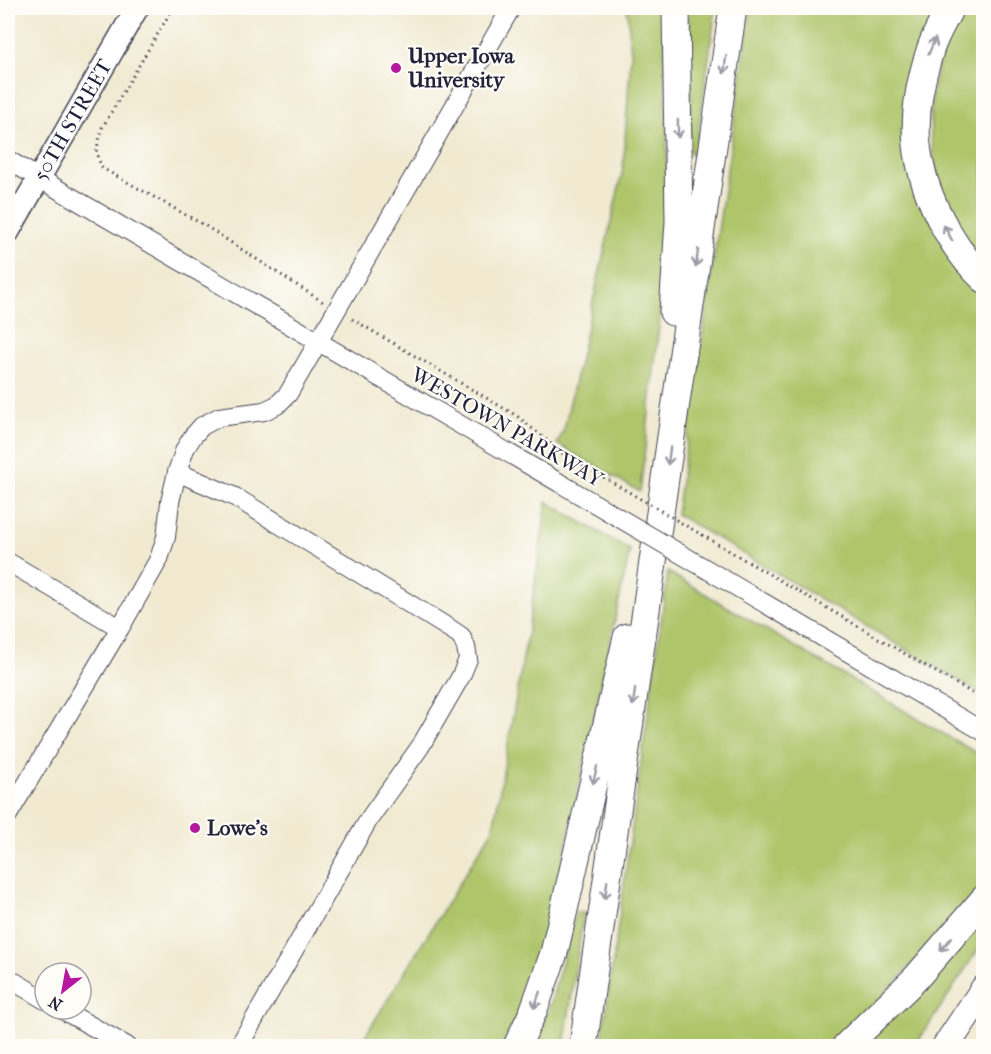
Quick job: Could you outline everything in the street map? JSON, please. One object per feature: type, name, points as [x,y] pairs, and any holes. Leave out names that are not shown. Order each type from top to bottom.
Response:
[{"type":"highway","points":[[674,419],[666,381],[679,222],[676,8]]},
{"type":"highway","points":[[583,1047],[733,8]]},
{"type":"highway","points":[[950,8],[929,52],[918,100],[917,145],[928,192],[949,237],[984,279]]},
{"type":"highway","points":[[517,1047],[533,1012],[554,952],[615,686],[663,494]]},
{"type":"highway","points":[[846,1047],[916,978],[984,899]]},
{"type":"highway","points":[[946,1047],[984,989]]},
{"type":"main road","name":"50TH STREET","points":[[8,231],[137,8]]},
{"type":"street","points":[[8,815],[159,559],[166,537],[170,502],[177,472],[185,449],[202,426],[219,417],[264,411],[277,405],[288,393],[510,8]]},
{"type":"street","name":"WESTOWN PARKWAY","points":[[8,160],[984,732]]},
{"type":"street","points":[[177,472],[235,497],[452,630],[461,636],[468,659],[461,676],[420,747],[369,819],[239,1047]]},
{"type":"street","points":[[8,562],[120,628]]},
{"type":"street","points":[[8,978],[33,993]]},
{"type":"street","points":[[82,1021],[126,1047]]},
{"type":"path","points":[[102,168],[96,152],[102,129],[173,8]]},
{"type":"path","points":[[562,453],[984,700]]},
{"type":"green space","points":[[627,8],[664,8],[668,187],[660,317],[640,492],[557,444],[564,429],[623,169],[631,53]]},
{"type":"green space","points":[[688,8],[716,8],[695,154],[690,153],[691,89]]},
{"type":"green space","points":[[751,8],[939,8],[909,109],[983,292],[983,695],[676,514]]},
{"type":"green space","points":[[965,8],[983,8],[983,262],[959,230],[944,199],[936,171],[930,115],[933,87],[940,59],[950,33]]},
{"type":"green space","points":[[547,502],[630,550],[547,935],[533,980],[504,1046],[359,1046],[493,829],[528,630]]},
{"type":"green space","points":[[668,572],[983,757],[983,888],[836,1046],[601,1046]]},
{"type":"green space","points":[[983,909],[983,942],[915,1046],[854,1046]]},
{"type":"green space","points":[[576,912],[584,913],[564,1046],[530,1046],[549,1009]]},
{"type":"place","name":"Upper Iowa University","points":[[396,68]]},
{"type":"place","name":"Lowe's","points":[[195,828]]}]
